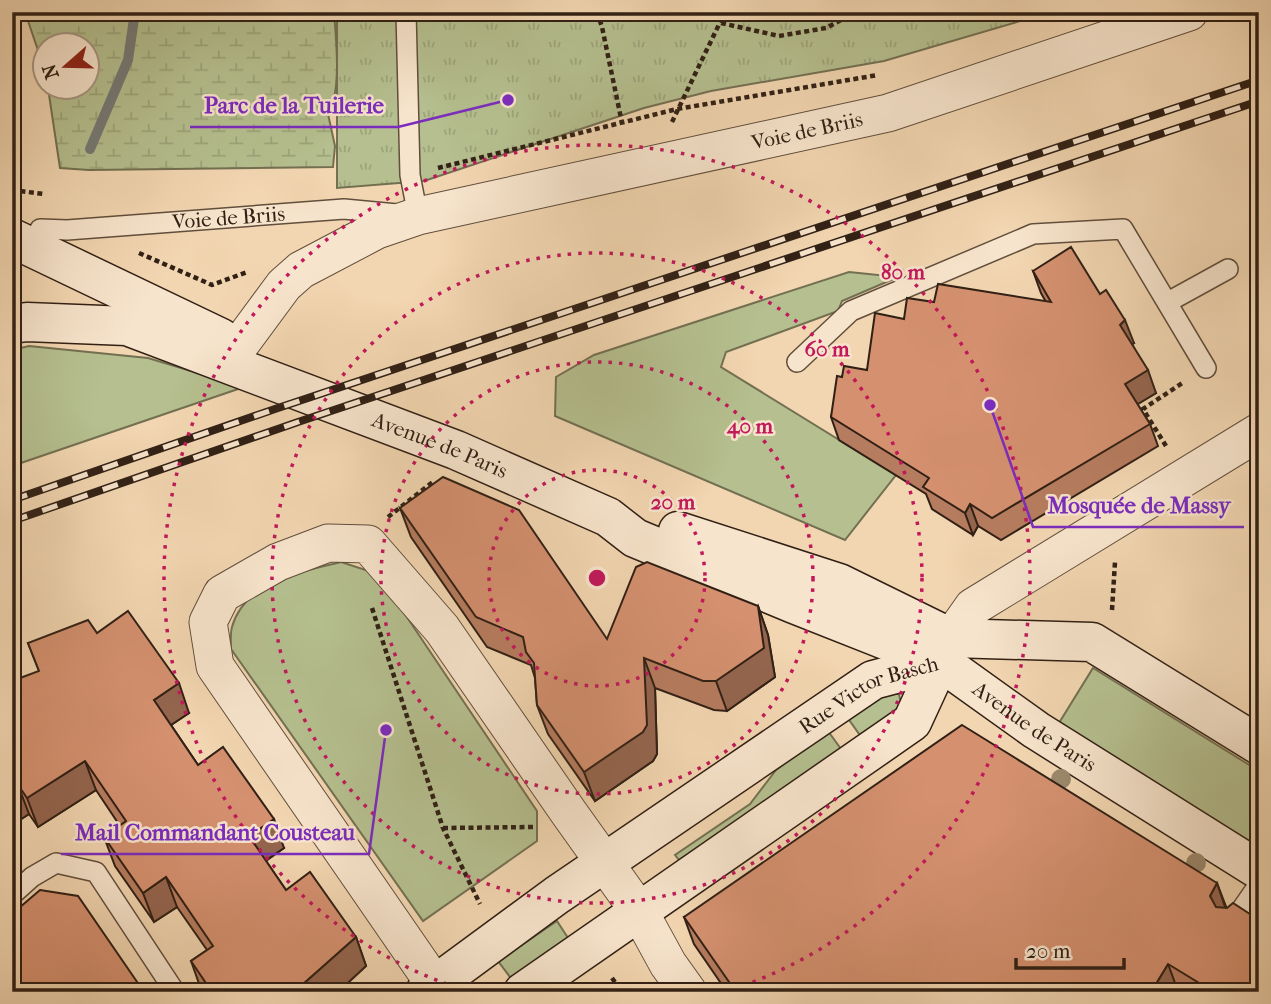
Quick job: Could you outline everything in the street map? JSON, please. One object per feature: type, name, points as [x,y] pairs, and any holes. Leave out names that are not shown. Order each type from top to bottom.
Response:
[{"type":"street","name":"Voie de Briis","points":[[239,346],[284,285],[301,270],[377,230],[418,216],[888,113],[1189,12]]},
{"type":"street","name":"Avenue de Paris","points":[[26,234],[239,346],[270,380]]},
{"type":"street","name":"Avenue de Paris","points":[[12,324],[27,322],[127,326],[456,450],[608,517],[635,537],[794,604],[946,650],[1092,642],[1259,745]]},
{"type":"street","points":[[946,650],[973,607],[1259,432]]},
{"type":"street","points":[[433,989],[215,666],[208,622],[222,594],[278,562],[328,543],[368,544],[442,629],[639,911],[668,964],[688,992]]},
{"type":"street","name":"Avenue de Paris","points":[[946,650],[1036,730],[1259,870]]},
{"type":"street","name":"Rue Victor Basch","points":[[433,989],[604,862],[873,680],[946,650]]},
{"type":"street","name":"Rue Victor Basch","points":[[523,992],[912,722],[946,650]]},
{"type":"lane","points":[[406,12],[410,175],[418,216]]},
{"type":"lane","name":"Voie de Briis","points":[[26,234],[344,209],[418,216]]},
{"type":"lane","points":[[797,362],[850,310],[1032,234],[1123,229],[1206,368]]},
{"type":"lane","points":[[1168,302],[1228,269]]},
{"type":"lane","points":[[12,895],[32,877],[56,863],[96,872],[175,992]]},
{"type":"lane","points":[[1232,923],[1259,884]]},
{"type":"path","points":[[597,12],[622,123]]},
{"type":"path","points":[[658,163],[677,109],[725,12]]},
{"type":"path","points":[[721,23],[779,36],[826,28],[856,12]]},
{"type":"path","points":[[940,12],[956,16],[963,12]]},
{"type":"path","points":[[410,175],[677,109],[886,73]]},
{"type":"path","points":[[12,190],[44,194]]},
{"type":"path","points":[[107,226],[113,242],[212,285],[259,268],[279,295]]},
{"type":"path","points":[[1184,477],[1143,409],[1206,368]]},
{"type":"path","points":[[443,474],[383,520],[368,544],[364,582],[443,828],[481,904]]},
{"type":"path","points":[[1112,611],[1115,553]]},
{"type":"path","points":[[443,828],[540,827]]},
{"type":"path","points":[[612,978],[622,992]]},
{"type":"green space","points":[[25,12],[334,12],[337,79],[328,114],[335,146],[333,167],[89,170],[60,168],[50,102],[102,102],[102,32],[32,33]]},
{"type":"green space","points":[[337,12],[1051,12],[884,61],[711,91],[644,108],[424,181],[337,188]]},
{"type":"green space","points":[[849,272],[898,277],[842,301],[838,311],[726,352],[721,367],[896,475],[845,540],[555,416],[556,377],[594,355]]},
{"type":"green space","points":[[29,346],[148,358],[244,387],[12,466],[12,350]]},
{"type":"green space","points":[[341,562],[378,574],[537,811],[537,841],[423,921],[231,649],[232,627],[239,611],[249,599],[276,581]]},
{"type":"green space","points":[[1093,668],[1259,771],[1259,847],[1059,723]]},
{"type":"green space","points":[[884,692],[899,694],[901,704],[893,717],[862,738],[847,717]]},
{"type":"green space","points":[[828,731],[841,749],[679,860],[675,855],[750,804],[776,770]]},
{"type":"green space","points":[[557,921],[570,941],[513,981],[498,961]]},
{"type":"building","points":[[1071,247],[1100,294],[1106,290],[1125,320],[1120,325],[1148,370],[1125,384],[1150,424],[992,518],[970,504],[965,513],[923,487],[929,478],[831,417],[837,376],[842,377],[844,366],[867,370],[875,313],[904,319],[907,298],[934,302],[938,284],[1051,302],[1033,271]]},
{"type":"building","points":[[443,477],[519,510],[607,639],[636,567],[647,562],[758,606],[764,648],[716,681],[703,681],[644,658],[647,725],[643,732],[584,772],[537,705],[534,663],[526,652],[523,637],[476,617],[400,508]]},
{"type":"building","points":[[128,611],[179,683],[154,700],[198,765],[223,747],[274,819],[249,836],[286,890],[310,872],[356,937],[294,992],[212,992],[191,961],[213,946],[166,877],[143,893],[104,837],[126,821],[85,761],[27,798],[18,785],[12,789],[12,681],[39,671],[28,643],[88,620],[97,633]]},
{"type":"building","points":[[962,725],[1217,883],[1210,896],[1216,907],[1227,908],[1233,903],[1259,920],[1259,992],[1214,992],[1168,964],[1151,992],[736,992],[684,917]]},
{"type":"building","points":[[40,890],[78,896],[144,992],[12,992],[12,914]]},
{"type":"waterway","points":[[90,149],[128,60],[135,12]]},
{"type":"railway","points":[[12,500],[275,409],[1259,80]]},
{"type":"railway","points":[[12,521],[298,422],[1259,101]]},
{"type":"place","name":"Parc de la Tuilerie","points":[[508,100]]},
{"type":"place","name":"Mosquée de Massy","points":[[990,405]]},
{"type":"place","name":"Mail Commandant Cousteau","points":[[386,730]]}]
